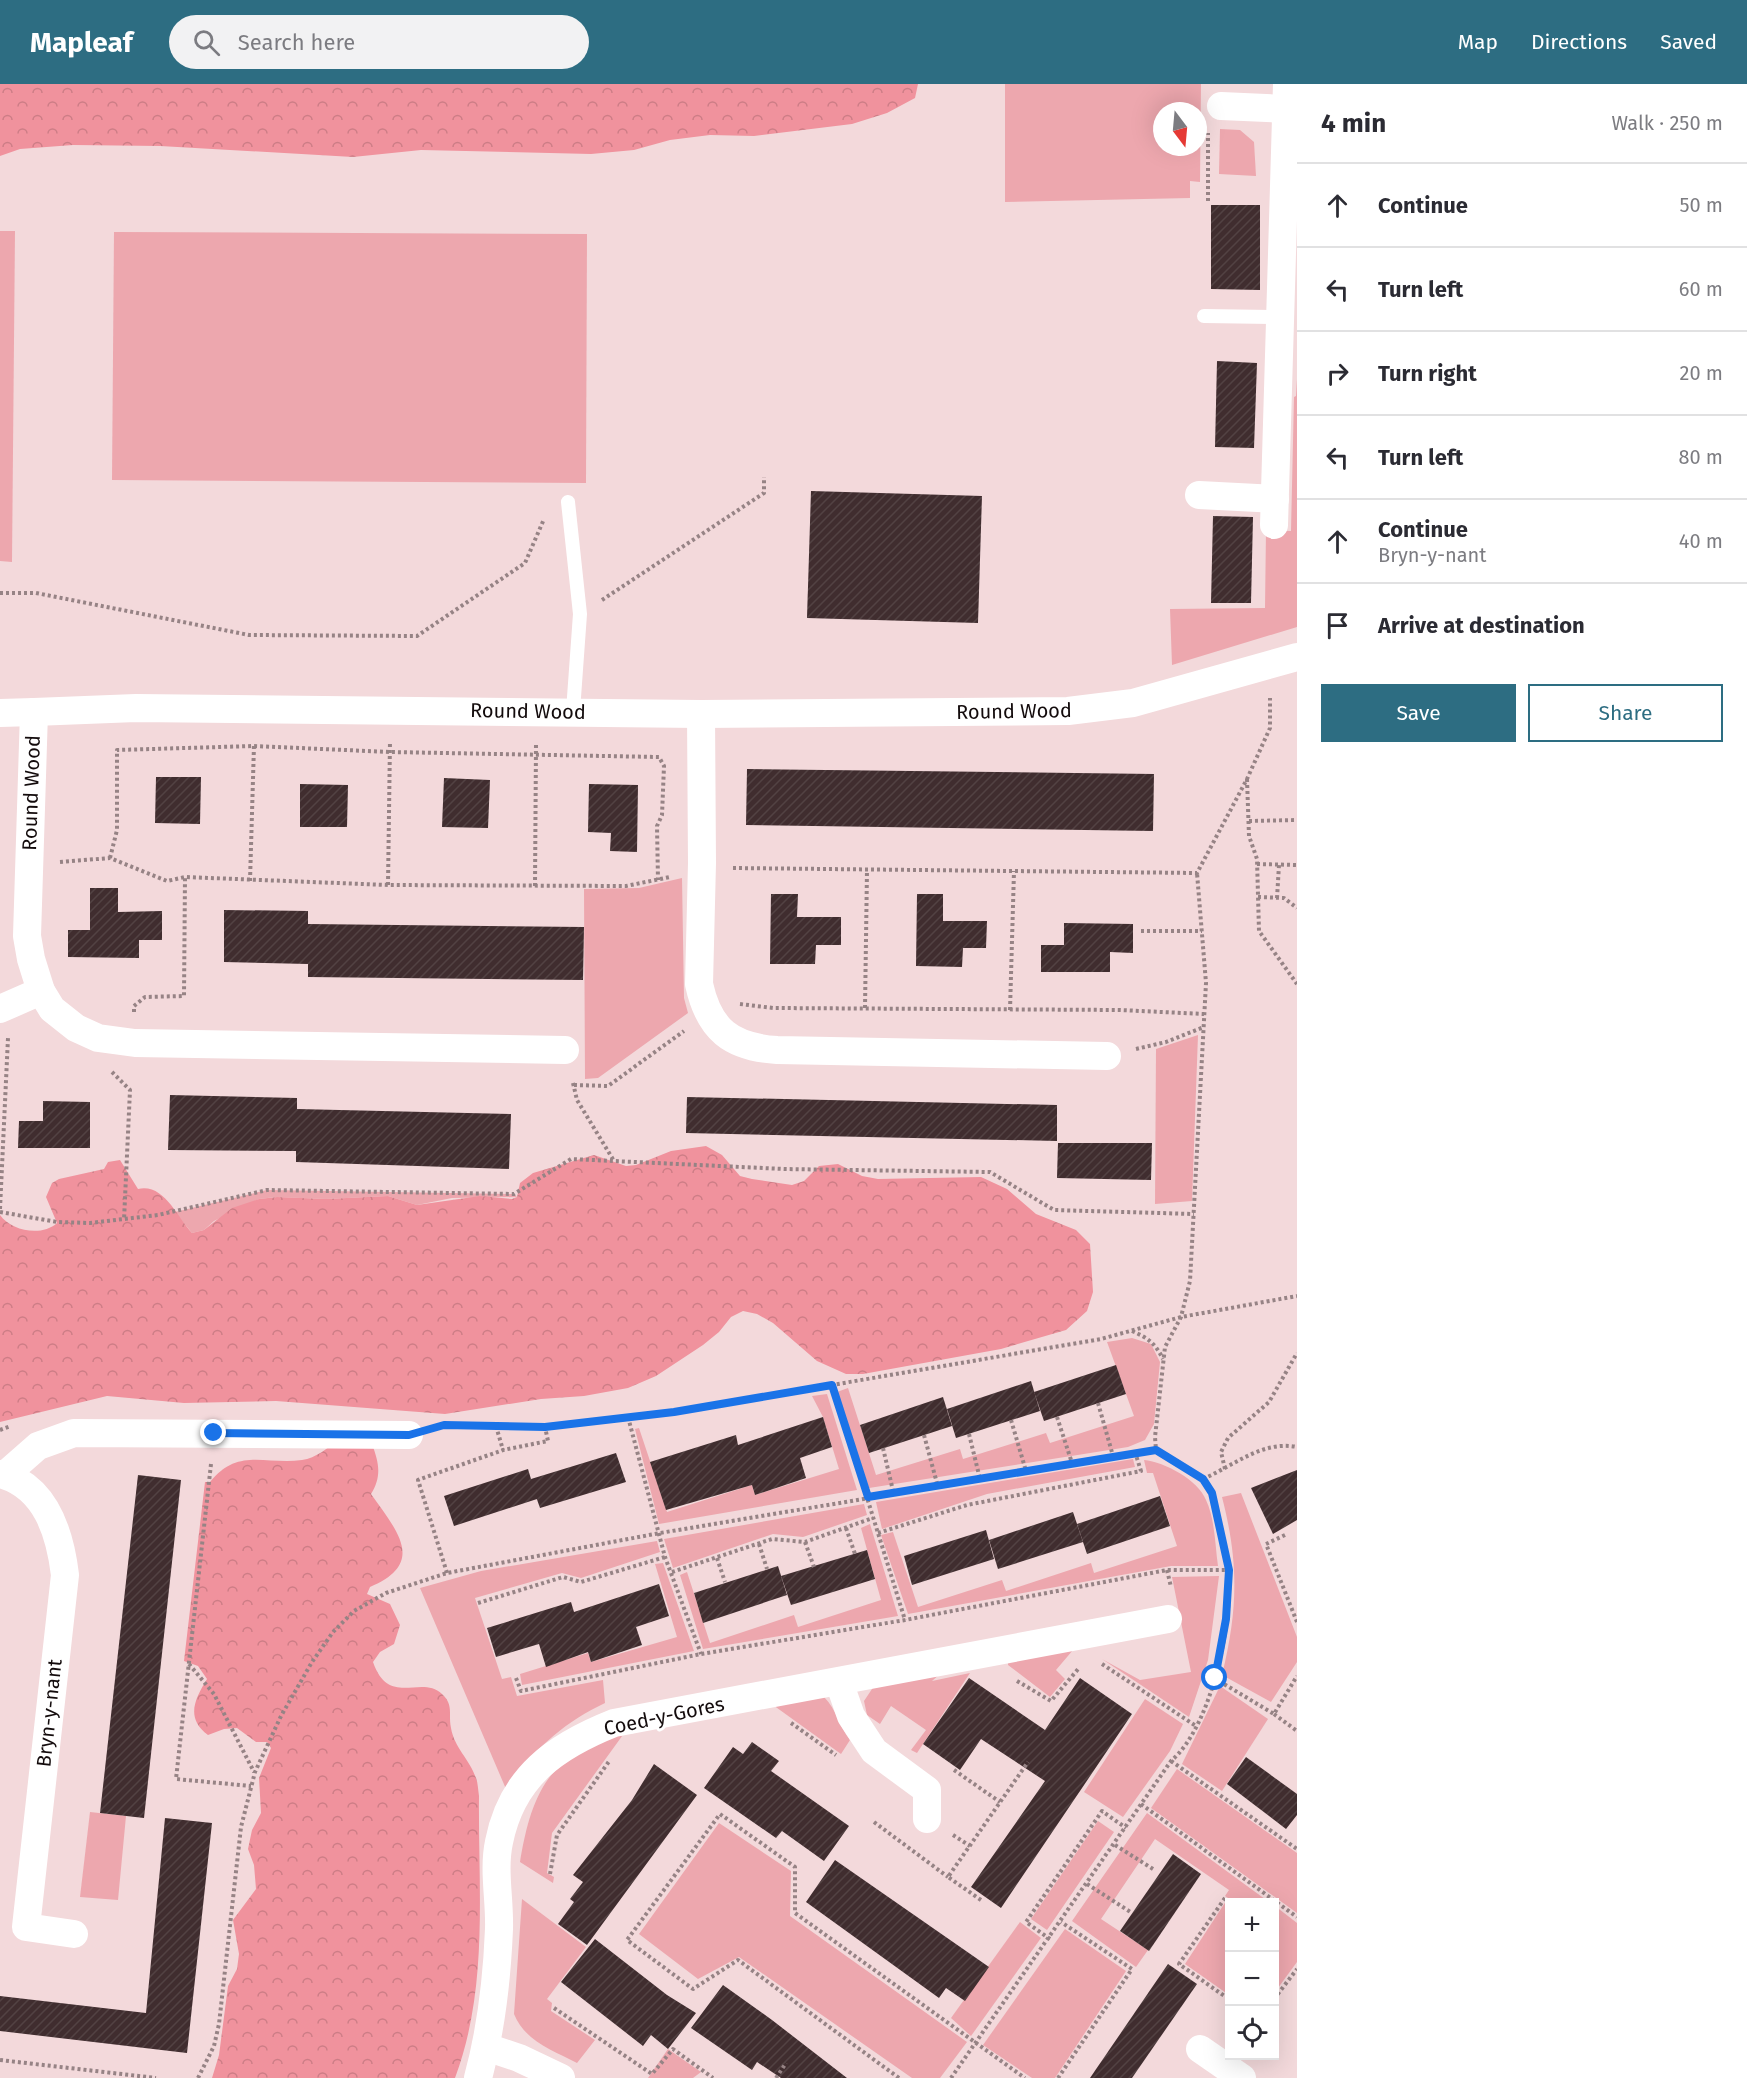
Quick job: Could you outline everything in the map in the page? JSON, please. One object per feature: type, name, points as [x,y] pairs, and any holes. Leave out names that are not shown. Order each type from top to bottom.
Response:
[{"type":"street","points":[[1199,495],[1275,512],[1287,97],[1215,118]]},
{"type":"street","name":"Round Wood","points":[[565,1050],[135,1043],[98,1038],[76,1028],[51,1009],[41,991],[27,936],[34,712],[136,708],[701,714],[1035,712],[1101,708],[1152,698],[1297,657]]},
{"type":"street","points":[[0,712],[34,712]]},
{"type":"street","points":[[701,714],[702,868],[699,984],[718,1008],[725,1034],[738,1042],[759,1049],[1107,1056]]},
{"type":"street","points":[[0,1009],[41,991]]},
{"type":"street","name":"Bryn-y-nant","points":[[74,1934],[26,1927],[65,1575],[62,1546],[54,1522],[28,1488],[2,1474],[38,1446],[74,1433],[409,1435]]},
{"type":"street","name":"Coed-y-Gores","points":[[478,2078],[486,2047],[499,1927],[497,1877],[499,1842],[509,1809],[525,1782],[544,1761],[567,1743],[614,1723],[1168,1619]]},
{"type":"street","points":[[839,1682],[851,1716],[874,1752],[927,1790],[927,1818]]},
{"type":"street","points":[[486,2047],[519,2058],[561,2078]]},
{"type":"street","points":[[1200,2049],[1242,2078]]},
{"type":"lane","points":[[1204,316],[1281,317]]},
{"type":"lane","points":[[568,502],[580,614],[573,711]]},
{"type":"path","points":[[1208,201],[1215,118]]},
{"type":"path","points":[[580,614],[764,493],[764,477]]},
{"type":"path","points":[[0,593],[36,593],[249,635],[417,636],[525,563],[550,505],[568,502]]},
{"type":"path","points":[[1156,1450],[1155,1437],[1167,1339],[1180,1317],[1190,1281],[1206,983],[1197,873],[1247,779],[1270,728],[1270,694]]},
{"type":"path","points":[[245,709],[254,746],[250,881]]},
{"type":"path","points":[[388,885],[391,710]]},
{"type":"path","points":[[535,886],[537,711]]},
{"type":"path","points":[[110,858],[117,830],[117,750],[254,746],[390,752],[659,757],[664,766],[662,815],[657,826],[658,880]]},
{"type":"path","points":[[1247,779],[1249,836],[1257,864],[1259,931],[1297,984]]},
{"type":"path","points":[[1249,821],[1297,820]]},
{"type":"path","points":[[29,861],[62,862],[110,858],[167,881],[185,877],[388,885],[626,886],[702,868],[1197,873]]},
{"type":"path","points":[[1257,864],[1297,865]]},
{"type":"path","points":[[1277,898],[1279,865]]},
{"type":"path","points":[[865,1008],[867,870]]},
{"type":"path","points":[[1011,1010],[1014,871]]},
{"type":"path","points":[[135,1043],[134,1006],[145,997],[184,996],[185,877]]},
{"type":"path","points":[[1258,897],[1284,898],[1297,908]]},
{"type":"path","points":[[1141,930],[1202,931]]},
{"type":"path","points":[[574,1085],[608,1086],[718,1008],[865,1008],[1204,1014]]},
{"type":"path","points":[[1107,1056],[1166,1042],[1204,1027]]},
{"type":"path","points":[[0,1037],[8,1037],[17,1032]]},
{"type":"path","points":[[8,1037],[0,1211],[57,1222],[124,1220],[158,1215],[267,1190],[514,1194],[572,1159],[784,1169],[990,1172],[1054,1210],[1194,1214]]},
{"type":"path","points":[[565,1050],[577,1100],[614,1161]]},
{"type":"path","points":[[110,1071],[130,1090],[124,1220]]},
{"type":"path","points":[[409,1435],[444,1425],[545,1427],[674,1412],[1101,1339],[1180,1317],[1297,1296]]},
{"type":"path","points":[[1131,1331],[1149,1338],[1164,1361]]},
{"type":"path","points":[[1225,1469],[1221,1452],[1228,1438],[1269,1402],[1297,1353]]},
{"type":"path","points":[[832,1385],[905,1620]]},
{"type":"path","points":[[1098,1403],[1113,1456]]},
{"type":"path","points":[[628,1417],[665,1557],[701,1654]]},
{"type":"path","points":[[1057,1417],[1072,1463]]},
{"type":"path","points":[[1011,1420],[1026,1471]]},
{"type":"path","points":[[496,1426],[503,1450]]},
{"type":"path","points":[[447,1573],[418,1480],[503,1450],[548,1441],[545,1427]]},
{"type":"path","points":[[214,1433],[176,1779],[251,1786]]},
{"type":"path","points":[[969,1434],[981,1479]]},
{"type":"path","points":[[924,1435],[938,1487]]},
{"type":"path","points":[[1203,1479],[1255,1452],[1287,1445],[1297,1447]]},
{"type":"path","points":[[883,1448],[894,1495]]},
{"type":"path","points":[[198,2078],[214,2046],[219,2024],[242,1827],[255,1772],[281,1716],[312,1662],[333,1632],[354,1611],[386,1593],[447,1573],[660,1533],[1156,1450],[1203,1479],[1212,1493],[1229,1570],[1226,1619],[1215,1678],[1196,1726],[1182,1751],[1171,1761],[1050,1940],[951,2078]]},
{"type":"path","points":[[878,1533],[967,1505],[1141,1471],[1135,1452]]},
{"type":"path","points":[[672,1572],[772,1539],[805,1542],[873,1518]]},
{"type":"path","points":[[846,1528],[855,1554]]},
{"type":"path","points":[[1285,1535],[1266,1544],[1297,1622]]},
{"type":"path","points":[[805,1542],[814,1567]]},
{"type":"path","points":[[759,1544],[767,1569]]},
{"type":"path","points":[[478,1603],[563,1577],[582,1582],[665,1557]]},
{"type":"path","points":[[717,1558],[725,1582]]},
{"type":"path","points":[[516,1678],[521,1690],[701,1654],[905,1620],[1172,1570],[1229,1570]]},
{"type":"path","points":[[1099,1661],[1196,1726]]},
{"type":"path","points":[[189,1664],[214,1694],[255,1772]]},
{"type":"path","points":[[1016,1679],[1052,1701],[1083,1664]]},
{"type":"path","points":[[1274,1714],[1296,1677]]},
{"type":"path","points":[[1215,1678],[1297,1731]]},
{"type":"path","points":[[789,1722],[843,1760]]},
{"type":"path","points":[[550,1874],[556,1835],[616,1751]]},
{"type":"path","points":[[1171,1761],[1297,1849]]},
{"type":"path","points":[[948,1877],[1028,1762]]},
{"type":"path","points":[[953,1769],[1000,1802]]},
{"type":"path","points":[[1141,1804],[1297,1917]]},
{"type":"path","points":[[1050,1940],[1026,1922],[1102,1811],[1126,1828]]},
{"type":"path","points":[[899,2078],[738,1960],[693,1989],[627,1940],[720,1814],[795,1867],[795,1913],[1026,2078]]},
{"type":"path","points":[[874,1822],[981,1900]]},
{"type":"path","points":[[1115,1845],[1153,1869]]},
{"type":"path","points":[[1087,1884],[1132,1913]]},
{"type":"path","points":[[1225,1898],[1179,1964],[1225,1996]]},
{"type":"path","points":[[1058,2078],[1132,1969],[1060,1922]]},
{"type":"path","points":[[1279,1994],[1297,1969]]},
{"type":"path","points":[[554,2008],[652,2074],[673,2049],[713,2078]]},
{"type":"path","points":[[0,2060],[156,2078]]},
{"type":"path","points":[[776,2078],[786,2063]]},
{"type":"shaded area","points":[[1005,84],[1201,84],[1201,102],[1153,102],[1153,156],[1200,156],[1200,182],[1190,181],[1190,198],[1005,202]]},
{"type":"shaded area","points":[[1220,129],[1240,130],[1254,142],[1256,176],[1219,174]]},
{"type":"shaded area","points":[[0,231],[15,231],[12,562],[0,561]]},
{"type":"shaded area","points":[[114,232],[587,234],[586,483],[112,480]]},
{"type":"shaded area","points":[[1297,379],[1297,627],[1172,665],[1170,609],[1265,608],[1266,530],[1291,531],[1294,397],[1296,396]]},
{"type":"shaded area","points":[[682,878],[684,998],[688,1013],[598,1078],[585,1079],[584,889],[639,888]]},
{"type":"shaded area","points":[[1198,1035],[1192,1201],[1155,1204],[1156,1049]]},
{"type":"shaded area","points":[[267,1190],[514,1194],[517,1197],[452,1198],[417,1205],[388,1196],[326,1199],[276,1197],[259,1199],[214,1221],[204,1230],[192,1233],[175,1212]]},
{"type":"shaded area","points":[[1132,1338],[1151,1344],[1160,1362],[1154,1424],[1145,1440],[1128,1447],[869,1488],[837,1392],[848,1388],[876,1475],[960,1449],[963,1459],[1046,1433],[1050,1443],[1134,1416],[1107,1342]]},
{"type":"shaded area","points":[[827,1394],[857,1490],[659,1524],[635,1429],[639,1428],[667,1512],[752,1485],[755,1495],[839,1469],[823,1417],[812,1396]]},
{"type":"shaded area","points":[[1133,1459],[1135,1467],[987,1494],[882,1529],[876,1502]]},
{"type":"shaded area","points":[[1144,1460],[1161,1464],[1180,1473],[1202,1493],[1211,1515],[1218,1566],[1171,1566],[908,1614],[881,1535],[893,1532],[918,1607],[1002,1580],[1006,1591],[1091,1563],[1094,1573],[1177,1546],[1153,1473],[1147,1473]]},
{"type":"shaded area","points":[[1241,1493],[1297,1637],[1297,1662],[1271,1702],[1222,1675],[1234,1607],[1234,1565],[1222,1497]]},
{"type":"shaded area","points":[[864,1504],[867,1515],[803,1537],[773,1534],[673,1568],[664,1539]]},
{"type":"shaded area","points":[[870,1524],[898,1616],[703,1649],[680,1575],[687,1572],[710,1643],[794,1615],[798,1627],[881,1600],[861,1528]]},
{"type":"shaded area","points":[[657,1541],[660,1552],[581,1578],[562,1573],[475,1598],[502,1679],[511,1677],[517,1696],[603,1680],[605,1703],[576,1719],[550,1739],[526,1763],[506,1789],[420,1588],[481,1571]]},
{"type":"shaded area","points":[[663,1563],[694,1651],[522,1685],[520,1674],[588,1653],[591,1662],[677,1637],[655,1564]]},
{"type":"shaded area","points":[[1219,1576],[1208,1660],[1189,1717],[1102,1659],[1140,1680],[1191,1672],[1172,1577]]},
{"type":"shaded area","points":[[1073,1650],[1056,1670],[1065,1679],[1050,1697],[1008,1665],[1008,1662]]},
{"type":"shaded area","points":[[941,1673],[932,1681],[970,1673],[917,1753],[911,1750],[926,1730],[891,1706],[880,1724],[867,1715],[864,1701],[874,1686]]},
{"type":"shaded area","points":[[1220,1686],[1268,1719],[1222,1791],[1182,1764]]},
{"type":"shaded area","points":[[824,1697],[850,1740],[841,1754],[773,1705]]},
{"type":"shaded area","points":[[1145,1699],[1183,1724],[1170,1751],[1123,1817],[1084,1792]]},
{"type":"shaded area","points":[[625,1732],[552,1833],[547,1873],[554,1877],[553,1883],[520,1862],[534,1805],[548,1779],[569,1759]]},
{"type":"shaded area","points":[[1177,1769],[1297,1853],[1297,1913],[1279,1898],[1151,1808]]},
{"type":"shaded area","points":[[90,1812],[126,1816],[118,1900],[80,1897]]},
{"type":"shaded area","points":[[1147,1813],[1264,1898],[1228,1898],[1225,1896],[1229,1890],[1155,1839],[1101,1919],[1148,1950],[1136,1967],[1072,1921]]},
{"type":"shaded area","points":[[1098,1821],[1114,1832],[1047,1930],[1031,1919]]},
{"type":"shaded area","points":[[719,1823],[791,1871],[790,1916],[967,2042],[940,2078],[912,2078],[739,1957],[698,1979],[639,1934]]},
{"type":"shaded area","points":[[522,1899],[586,1947],[547,1999],[552,2003],[551,2011],[595,2040],[577,2063],[532,2038],[514,2014]]},
{"type":"shaded area","points":[[1225,1903],[1225,1992],[1185,1964]]},
{"type":"shaded area","points":[[1279,1909],[1297,1923],[1297,1962],[1279,1987]]},
{"type":"shaded area","points":[[1020,1922],[1041,1938],[971,2036],[951,2018]]},
{"type":"shaded area","points":[[1065,1929],[1126,1971],[1055,2078],[1032,2078],[983,2045]]},
{"type":"shaded area","points":[[668,2049],[701,2072],[693,2078],[648,2078]]},
{"type":"green space","points":[[0,84],[918,84],[915,98],[887,113],[852,124],[754,136],[710,135],[670,140],[634,150],[591,154],[421,150],[353,157],[160,146],[73,145],[20,149],[0,156]]},
{"type":"green space","points":[[706,1146],[722,1155],[740,1176],[792,1185],[804,1181],[819,1166],[838,1164],[862,1176],[878,1179],[981,1177],[1007,1189],[1036,1214],[1076,1230],[1090,1244],[1093,1292],[1087,1311],[1066,1330],[1001,1349],[863,1374],[846,1374],[817,1361],[773,1323],[757,1314],[743,1311],[731,1317],[719,1332],[703,1345],[656,1376],[628,1388],[584,1396],[541,1399],[445,1414],[276,1401],[184,1403],[107,1396],[0,1422],[0,1215],[11,1225],[27,1230],[43,1230],[51,1227],[57,1223],[46,1197],[52,1183],[59,1179],[104,1169],[108,1162],[120,1160],[138,1189],[155,1191],[163,1196],[192,1233],[204,1230],[232,1208],[259,1199],[388,1196],[417,1205],[480,1196],[512,1199],[517,1197],[520,1183],[533,1173],[594,1155],[626,1166],[636,1165],[671,1151]]},
{"type":"green space","points":[[339,1439],[372,1444],[378,1475],[371,1494],[390,1521],[402,1545],[402,1557],[398,1568],[387,1578],[370,1587],[367,1594],[390,1604],[400,1625],[394,1644],[380,1652],[373,1662],[380,1676],[388,1684],[396,1687],[434,1689],[446,1698],[453,1735],[477,1782],[480,1903],[473,2009],[466,2044],[455,2078],[212,2078],[219,2055],[228,1986],[237,1969],[239,1954],[233,1920],[256,1889],[254,1865],[248,1849],[252,1830],[261,1813],[259,1778],[271,1748],[267,1742],[256,1742],[237,1728],[224,1729],[208,1735],[196,1722],[194,1715],[196,1701],[207,1679],[198,1666],[184,1661],[205,1482],[210,1482],[220,1471],[231,1464],[242,1461],[307,1459],[322,1452]]},
{"type":"building","points":[[1211,205],[1260,205],[1260,290],[1211,289]]},
{"type":"building","points":[[1217,361],[1257,363],[1254,448],[1215,447]]},
{"type":"building","points":[[811,491],[982,496],[978,623],[807,618]]},
{"type":"building","points":[[1213,516],[1253,517],[1251,603],[1211,603]]},
{"type":"building","points":[[747,769],[1154,774],[1153,831],[746,825]]},
{"type":"building","points":[[156,777],[201,777],[200,824],[155,823]]},
{"type":"building","points":[[444,778],[490,780],[488,828],[442,827]]},
{"type":"building","points":[[300,784],[348,785],[347,827],[300,827]]},
{"type":"building","points":[[589,784],[638,785],[637,852],[610,851],[611,833],[588,832]]},
{"type":"building","points":[[90,888],[118,888],[118,912],[162,911],[162,940],[139,940],[139,958],[68,957],[68,930],[90,930]]},
{"type":"building","points":[[771,894],[798,894],[797,917],[841,917],[841,945],[816,945],[815,964],[770,964]]},
{"type":"building","points":[[917,894],[943,894],[943,921],[987,921],[986,948],[963,948],[962,967],[916,966]]},
{"type":"building","points":[[224,910],[308,911],[308,924],[584,927],[583,980],[308,977],[308,964],[224,962]]},
{"type":"building","points":[[1064,923],[1133,924],[1133,953],[1110,952],[1110,972],[1041,972],[1041,945],[1064,945]]},
{"type":"building","points":[[170,1095],[297,1098],[297,1109],[511,1114],[509,1169],[296,1162],[296,1151],[168,1150]]},
{"type":"building","points":[[687,1097],[1057,1105],[1057,1141],[686,1133]]},
{"type":"building","points":[[43,1101],[90,1102],[90,1148],[18,1148],[19,1121],[43,1121]]},
{"type":"building","points":[[1058,1143],[1152,1143],[1151,1180],[1057,1178]]},
{"type":"building","points":[[1116,1365],[1126,1394],[1044,1421],[1034,1392]]},
{"type":"building","points":[[1031,1381],[1040,1411],[956,1438],[947,1409]]},
{"type":"building","points":[[943,1397],[952,1426],[869,1453],[860,1425]]},
{"type":"building","points":[[823,1417],[832,1447],[800,1458],[806,1478],[755,1495],[752,1485],[666,1510],[650,1462],[736,1435],[738,1445]]},
{"type":"building","points":[[616,1453],[626,1482],[540,1508],[537,1499],[454,1526],[444,1496],[528,1469],[531,1479]]},
{"type":"building","points":[[1297,1470],[1297,1520],[1273,1534],[1251,1488]]},
{"type":"building","points":[[138,1475],[181,1480],[144,1818],[100,1813]]},
{"type":"building","points":[[1160,1496],[1170,1526],[1087,1554],[1077,1524]]},
{"type":"building","points":[[1073,1512],[1083,1542],[998,1569],[989,1540]]},
{"type":"building","points":[[986,1530],[994,1559],[912,1585],[904,1556]]},
{"type":"building","points":[[867,1550],[875,1579],[791,1605],[781,1576]]},
{"type":"building","points":[[778,1566],[787,1595],[703,1623],[694,1593]]},
{"type":"building","points":[[659,1584],[669,1616],[636,1627],[642,1645],[591,1662],[588,1652],[546,1667],[539,1644],[496,1657],[487,1628],[571,1602],[574,1612]]},
{"type":"building","points":[[969,1678],[1045,1730],[1080,1678],[1132,1714],[1001,1908],[971,1887],[1045,1781],[981,1739],[960,1770],[923,1744]]},
{"type":"building","points":[[752,1742],[779,1761],[771,1771],[849,1826],[824,1861],[782,1831],[776,1838],[704,1788],[733,1747],[743,1754]]},
{"type":"building","points":[[1246,1757],[1297,1794],[1297,1815],[1286,1829],[1227,1784]]},
{"type":"building","points":[[654,1764],[697,1795],[587,1945],[558,1924],[574,1902],[570,1899],[583,1882],[573,1875],[632,1800]]},
{"type":"building","points":[[165,1818],[212,1823],[187,2053],[0,2031],[0,1996],[146,2013]]},
{"type":"building","points":[[1173,1854],[1201,1874],[1149,1951],[1120,1931]]},
{"type":"building","points":[[835,1860],[989,1967],[965,2001],[946,1988],[939,1998],[806,1902]]},
{"type":"building","points":[[595,1939],[667,1995],[696,2013],[668,2049],[651,2035],[643,2046],[561,1982]]},
{"type":"building","points":[[1168,1964],[1197,1984],[1132,2078],[1090,2078]]},
{"type":"building","points":[[723,1985],[847,2078],[781,2078],[757,2062],[752,2070],[691,2028]]},
{"type":"route","points":[[214,1433],[409,1435],[444,1425],[545,1427],[674,1412],[832,1385],[868,1497],[894,1495],[1156,1450],[1203,1479],[1212,1493],[1229,1570],[1226,1619],[1215,1678]]}]
